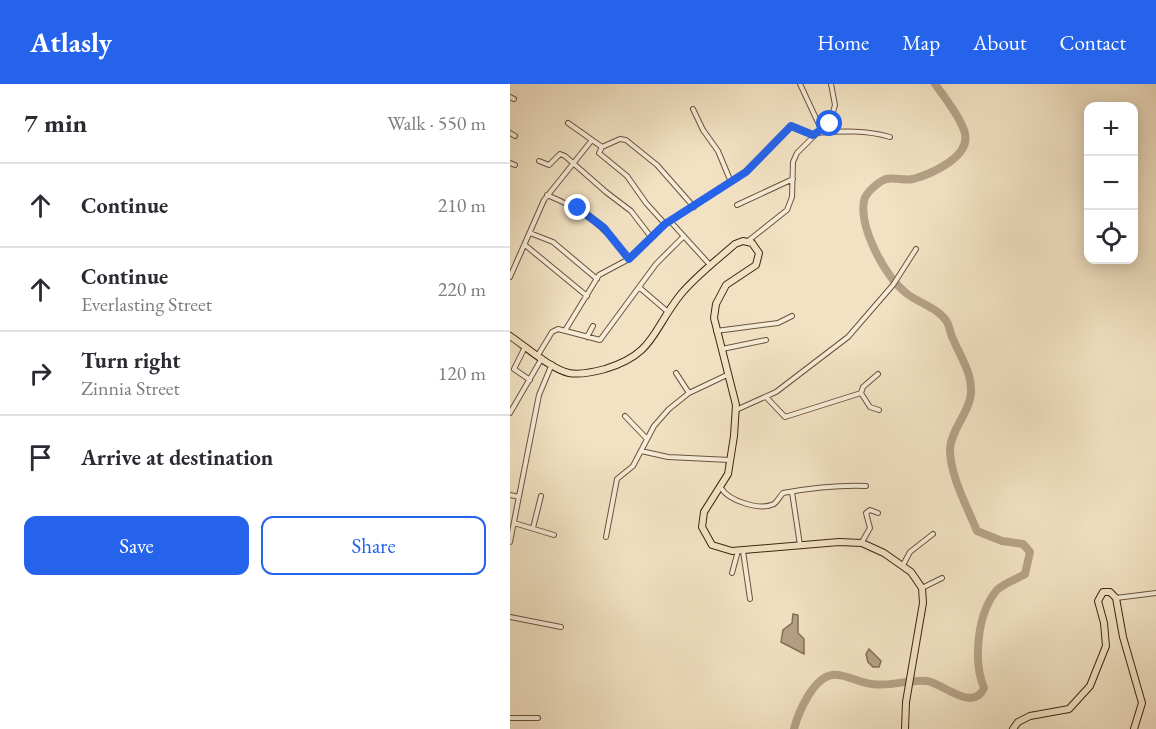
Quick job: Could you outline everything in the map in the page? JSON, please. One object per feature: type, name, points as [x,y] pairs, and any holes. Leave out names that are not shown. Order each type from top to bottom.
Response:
[{"type":"highway","points":[[510,336],[552,364],[574,374],[621,364],[633,359],[648,345],[682,294],[735,244],[748,241],[758,248],[759,258],[749,270],[726,285],[714,310],[715,331],[735,411],[731,460],[721,488],[704,512],[703,533],[716,547],[741,551],[839,542],[862,543],[880,550],[903,565],[916,577],[922,588],[923,603],[906,702],[905,729]]},
{"type":"highway","points":[[1013,729],[1023,718],[1069,710],[1081,699],[1096,674],[1106,646],[1099,596],[1103,592],[1110,592],[1116,598],[1123,637],[1142,703],[1134,729]]},
{"type":"street","points":[[800,84],[821,129]]},
{"type":"street","points":[[748,241],[787,210],[792,197],[794,162],[797,153],[815,134],[829,126],[835,100],[831,84]]},
{"type":"street","points":[[693,109],[703,130],[718,151],[731,182]]},
{"type":"street","points":[[568,123],[602,147]]},
{"type":"street","points":[[566,329],[597,279],[629,259],[665,224],[731,182],[765,154],[791,126],[815,134],[858,134],[868,130],[891,137]]},
{"type":"street","points":[[510,133],[515,136]]},
{"type":"street","points":[[665,224],[646,204],[627,176],[599,153],[602,147],[620,139],[626,140],[657,165],[694,207]]},
{"type":"street","points":[[510,278],[547,195],[592,140]]},
{"type":"street","points":[[539,160],[551,165],[562,154],[631,211],[651,237]]},
{"type":"street","points":[[737,205],[793,179]]},
{"type":"street","points":[[547,195],[572,205],[592,218],[609,233],[629,259]]},
{"type":"street","points":[[670,221],[710,266]]},
{"type":"street","points":[[530,233],[553,242],[597,279]]},
{"type":"street","points":[[510,413],[530,380],[552,332],[566,329],[600,340],[660,259],[684,236]]},
{"type":"street","points":[[525,245],[586,296]]},
{"type":"street","points":[[735,411],[767,398],[848,337],[892,285],[916,249]]},
{"type":"street","points":[[640,288],[668,312]]},
{"type":"street","points":[[715,331],[778,322],[792,316]]},
{"type":"street","points":[[587,337],[593,326]]},
{"type":"street","points":[[721,349],[766,340]]},
{"type":"street","points":[[525,346],[514,370],[530,380]]},
{"type":"street","points":[[510,542],[538,395],[552,364]]},
{"type":"street","points":[[676,373],[689,393]]},
{"type":"street","points":[[861,393],[863,387],[878,374]]},
{"type":"street","points":[[606,537],[617,479],[633,466],[661,416],[689,393],[727,375]]},
{"type":"street","points":[[767,398],[785,417],[861,393]]},
{"type":"street","points":[[861,393],[870,407],[879,410]]},
{"type":"street","points":[[625,416],[647,439]]},
{"type":"street","points":[[641,451],[668,457],[731,460]]},
{"type":"street","points":[[721,488],[736,500],[770,505],[777,502],[781,494],[827,486],[866,486]]},
{"type":"street","points":[[792,492],[800,546]]},
{"type":"street","points":[[510,495],[519,497]]},
{"type":"street","points":[[533,528],[541,496]]},
{"type":"street","points":[[862,543],[870,528],[866,513],[870,510],[878,513]]},
{"type":"street","points":[[514,523],[554,536]]},
{"type":"street","points":[[903,565],[909,552],[933,534]]},
{"type":"street","points":[[732,573],[741,551]]},
{"type":"street","points":[[741,551],[750,599]]},
{"type":"street","points":[[922,588],[942,578]]},
{"type":"street","points":[[1116,598],[1156,593]]},
{"type":"street","points":[[510,617],[561,627]]},
{"type":"street","points":[[510,718],[538,718]]},
{"type":"shaded area","points":[[793,614],[798,615],[798,633],[804,639],[804,654],[781,642],[783,630],[792,623]]},
{"type":"shaded area","points":[[869,649],[881,661],[879,667],[873,667],[868,662],[866,654]]},
{"type":"waterway","points":[[794,729],[807,697],[819,682],[832,675],[841,675],[879,685],[927,681],[957,695],[973,698],[979,695],[984,688],[978,651],[985,611],[997,590],[1025,574],[1030,552],[1023,544],[1002,541],[977,531],[956,480],[950,449],[953,436],[970,399],[969,375],[947,322],[934,309],[911,297],[898,285],[875,251],[866,224],[864,201],[876,185],[886,179],[921,177],[949,162],[963,148],[964,130],[951,106],[935,84]]},
{"type":"route","points":[[578,208],[604,228],[629,259],[665,224],[746,172],[791,126],[813,135],[830,124]]}]
